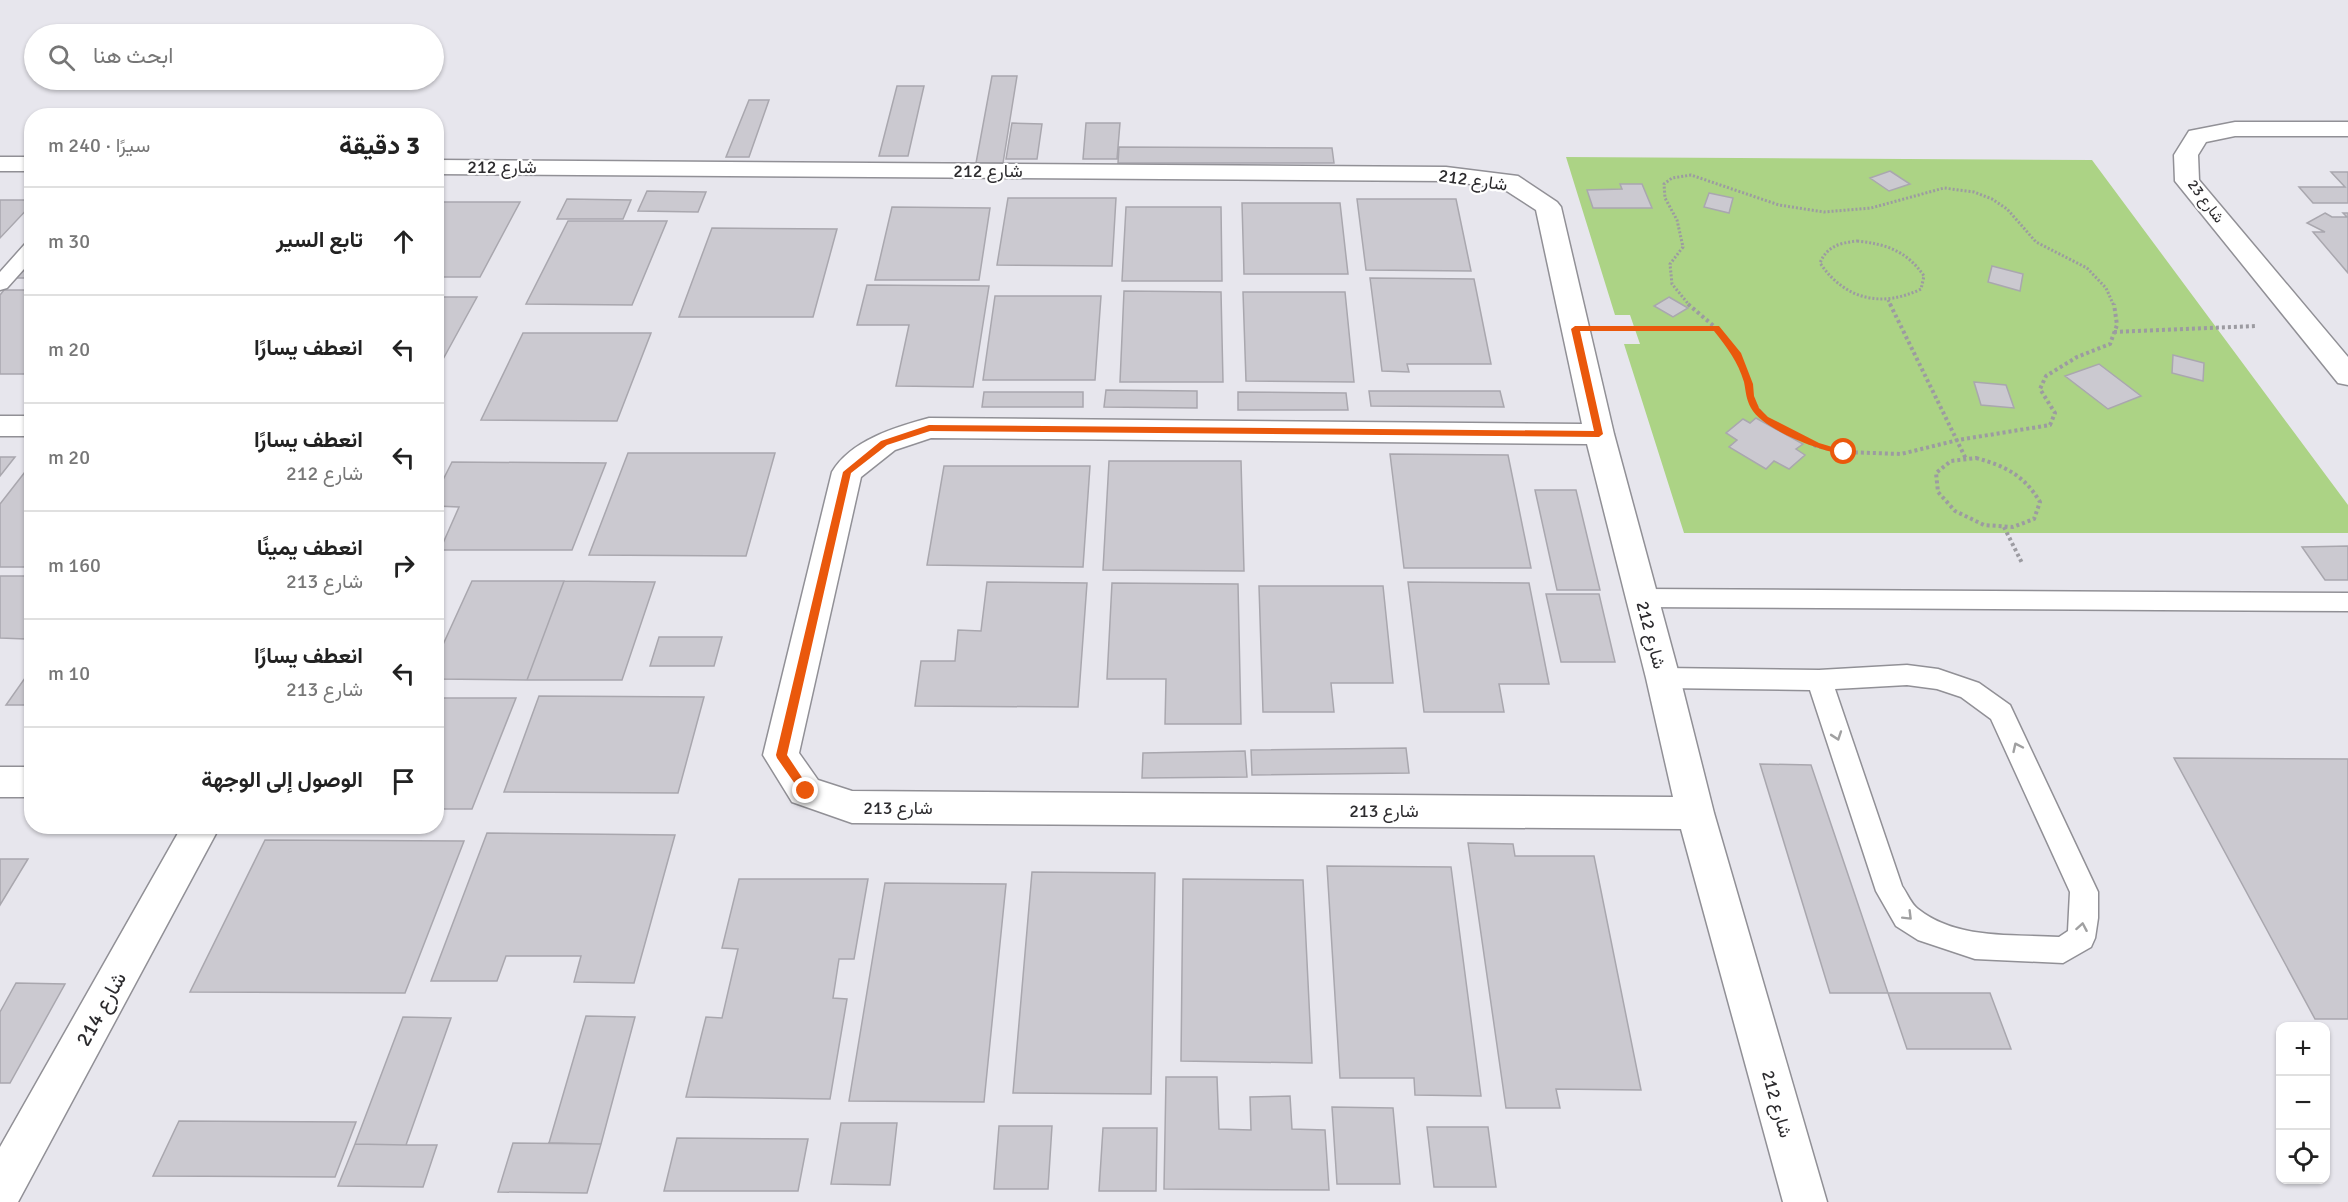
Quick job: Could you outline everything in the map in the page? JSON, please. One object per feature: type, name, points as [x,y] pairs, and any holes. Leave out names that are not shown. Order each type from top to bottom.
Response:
[{"type":"street","name":"شارع 23","points":[[2348,129],[2235,129],[2197,136],[2186,154],[2187,181],[2348,376]]},
{"type":"street","points":[[0,164],[24,164]]},
{"type":"street","name":"شارع 212","points":[[444,167],[1446,174],[1509,181],[1548,207],[1599,434],[1663,678],[1695,813],[1804,1202]]},
{"type":"street","points":[[0,426],[24,426]]},
{"type":"street","name":"شارع 213","points":[[1599,434],[929,428],[884,443],[847,472],[781,755],[806,791],[852,807],[1695,813]]},
{"type":"street","points":[[0,782],[24,782]]},
{"type":"street","name":"شارع 214","points":[[0,1191],[198,834]]},
{"type":"lane","points":[[0,284],[24,257]]},
{"type":"lane","points":[[1641,598],[2348,602]]},
{"type":"lane","points":[[1663,678],[1819,680],[1907,675],[1938,680],[1970,690],[2001,712],[2084,891],[2081,938],[2063,950],[1975,946],[1928,931],[1906,917],[1890,891],[1819,680]]},
{"type":"path","points":[[1690,175],[1771,204],[1810,212],[1841,213],[1871,208],[1918,193],[1954,188],[1986,195],[2005,207],[2031,239],[2081,263],[2099,278],[2109,294],[2117,322],[2114,332],[2110,344],[2077,357],[2046,376],[2040,389],[2055,413],[2050,425],[1958,440],[1901,453],[1844,452],[1816,446],[1765,419],[1749,396],[1744,369],[1737,353],[1716,328],[1687,303],[1672,284],[1670,264],[1683,247],[1677,220],[1665,198],[1664,184],[1672,178],[1690,175]]},
{"type":"path","points":[[1868,242],[1900,251],[1916,263],[1924,276],[1921,289],[1908,297],[1888,300],[1865,298],[1843,289],[1827,277],[1820,263],[1824,252],[1838,244],[1868,242]]},
{"type":"path","points":[[1888,300],[1966,459]]},
{"type":"path","points":[[2114,332],[2305,324]]},
{"type":"path","points":[[1575,329],[1716,328]]},
{"type":"path","points":[[1976,458],[2006,466],[2030,482],[2040,502],[2034,519],[2013,527],[1984,525],[1955,511],[1938,492],[1936,473],[1951,461],[1966,459],[1976,458]]},
{"type":"green space","points":[[1566,157],[2092,160],[2348,505],[2348,533],[1684,533],[1624,344],[1640,344],[1630,315],[1615,315]]},
{"type":"building","points":[[992,76],[1017,76],[1003,163],[976,163]]},
{"type":"building","points":[[897,86],[924,86],[908,156],[879,156]]},
{"type":"building","points":[[749,100],[769,100],[749,157],[726,157]]},
{"type":"building","points":[[1012,123],[1042,124],[1037,159],[1006,159]]},
{"type":"building","points":[[1086,123],[1120,123],[1117,159],[1083,159]]},
{"type":"building","points":[[1119,147],[1332,148],[1334,163],[1118,163]]},
{"type":"building","points":[[1890,171],[1910,184],[1889,191],[1870,178]]},
{"type":"building","points":[[2331,172],[2348,172],[2348,203],[2313,203],[2299,187],[2345,187]]},
{"type":"building","points":[[1620,184],[1642,184],[1652,208],[1593,208],[1587,190],[1622,189]]},
{"type":"building","points":[[647,191],[706,192],[698,212],[638,211]]},
{"type":"building","points":[[1709,193],[1733,198],[1729,213],[1704,207]]},
{"type":"building","points":[[1008,198],[1116,198],[1112,266],[997,265]]},
{"type":"building","points":[[567,199],[631,200],[623,219],[557,219]]},
{"type":"building","points":[[1357,199],[1456,199],[1471,271],[1366,270]]},
{"type":"building","points":[[0,200],[24,200],[24,212],[0,238]]},
{"type":"building","points":[[444,202],[520,202],[480,277],[444,277]]},
{"type":"building","points":[[1242,203],[1340,203],[1348,274],[1244,274]]},
{"type":"building","points":[[892,207],[990,208],[979,280],[875,280]]},
{"type":"building","points":[[1126,207],[1221,207],[1222,281],[1122,281]]},
{"type":"building","points":[[2325,213],[2332,217],[2347,217],[2343,213],[2348,213],[2348,273],[2313,232],[2325,232],[2307,223]]},
{"type":"building","points":[[568,221],[667,221],[632,305],[526,304]]},
{"type":"building","points":[[712,228],[837,229],[813,317],[679,317]]},
{"type":"building","points":[[24,265],[24,278],[12,278]]},
{"type":"building","points":[[1992,266],[2023,274],[2020,291],[1988,282]]},
{"type":"building","points":[[1370,278],[1474,279],[1491,364],[1407,364],[1409,372],[1382,371]]},
{"type":"building","points":[[867,285],[989,286],[973,387],[896,386],[909,325],[857,325]]},
{"type":"building","points":[[4,290],[24,290],[24,374],[0,374],[0,295]]},
{"type":"building","points":[[1124,291],[1221,292],[1223,382],[1120,382]]},
{"type":"building","points":[[1243,292],[1345,292],[1354,382],[1246,381]]},
{"type":"building","points":[[995,296],[1101,296],[1095,380],[983,380]]},
{"type":"building","points":[[444,297],[477,297],[444,357]]},
{"type":"building","points":[[1669,297],[1688,308],[1673,317],[1654,306]]},
{"type":"building","points":[[523,333],[651,333],[617,421],[481,420]]},
{"type":"building","points":[[2173,355],[2204,363],[2203,381],[2172,373]]},
{"type":"building","points":[[2099,364],[2141,396],[2108,409],[2065,376]]},
{"type":"building","points":[[1974,382],[2006,385],[2014,408],[1981,405]]},
{"type":"building","points":[[1106,390],[1197,391],[1197,408],[1104,407]]},
{"type":"building","points":[[1369,391],[1500,391],[1504,407],[1371,406]]},
{"type":"building","points":[[984,392],[1083,392],[1083,407],[982,407]]},
{"type":"building","points":[[1238,392],[1346,393],[1348,410],[1238,410]]},
{"type":"building","points":[[1756,418],[1803,444],[1796,449],[1805,455],[1789,469],[1774,461],[1766,469],[1729,447],[1737,440],[1726,433],[1743,419],[1750,423]]},
{"type":"building","points":[[628,453],[775,453],[746,556],[589,555]]},
{"type":"building","points":[[1390,454],[1508,455],[1531,568],[1404,568]]},
{"type":"building","points":[[0,457],[15,457],[0,476]]},
{"type":"building","points":[[1109,461],[1241,461],[1244,571],[1103,570]]},
{"type":"building","points":[[452,462],[606,463],[572,550],[444,550],[444,541],[459,507],[444,506],[444,478]]},
{"type":"building","points":[[944,466],[1090,466],[1083,567],[927,565]]},
{"type":"building","points":[[24,473],[24,567],[0,567],[0,504]]},
{"type":"building","points":[[1535,490],[1576,490],[1600,590],[1557,590]]},
{"type":"building","points":[[2348,546],[2348,580],[2325,580],[2302,547]]},
{"type":"building","points":[[0,576],[24,576],[24,639],[0,638]]},
{"type":"building","points":[[472,581],[564,581],[527,680],[444,679],[444,642]]},
{"type":"building","points":[[564,581],[655,582],[622,680],[527,680]]},
{"type":"building","points":[[987,582],[1087,583],[1078,707],[915,706],[921,661],[955,661],[958,630],[981,631]]},
{"type":"building","points":[[1408,582],[1529,583],[1549,684],[1499,684],[1504,712],[1424,712]]},
{"type":"building","points":[[1112,583],[1238,584],[1241,724],[1165,724],[1166,679],[1107,679]]},
{"type":"building","points":[[1259,586],[1383,586],[1393,683],[1331,683],[1334,712],[1263,712]]},
{"type":"building","points":[[1546,594],[1599,594],[1615,662],[1561,662]]},
{"type":"building","points":[[659,637],[722,637],[714,666],[650,666]]},
{"type":"building","points":[[24,679],[24,705],[6,705]]},
{"type":"building","points":[[539,696],[704,697],[678,793],[504,792]]},
{"type":"building","points":[[444,698],[516,698],[472,809],[444,809]]},
{"type":"building","points":[[1406,748],[1409,773],[1252,775],[1251,750]]},
{"type":"building","points":[[1245,751],[1247,777],[1142,778],[1143,753]]},
{"type":"building","points":[[2174,758],[2348,759],[2348,1019],[2315,1019]]},
{"type":"building","points":[[1760,764],[1811,765],[1888,993],[1830,993]]},
{"type":"building","points":[[487,833],[675,835],[634,983],[574,982],[581,956],[506,956],[497,981],[431,981]]},
{"type":"building","points":[[265,840],[464,841],[405,993],[190,992]]},
{"type":"building","points":[[1468,843],[1513,844],[1515,856],[1594,856],[1641,1090],[1556,1089],[1560,1108],[1506,1108]]},
{"type":"building","points":[[0,859],[28,859],[0,905]]},
{"type":"building","points":[[1327,866],[1451,867],[1481,1096],[1415,1095],[1414,1078],[1340,1078]]},
{"type":"building","points":[[1032,872],[1155,873],[1151,1094],[1013,1093]]},
{"type":"building","points":[[739,879],[868,879],[854,959],[839,959],[833,998],[847,999],[830,1099],[686,1097],[706,1017],[722,1018],[738,949],[722,948]]},
{"type":"building","points":[[1183,879],[1303,880],[1312,1063],[1181,1061]]},
{"type":"building","points":[[885,883],[1006,884],[984,1102],[849,1101]]},
{"type":"building","points":[[16,983],[65,984],[10,1083],[0,1083],[0,1012]]},
{"type":"building","points":[[1888,993],[1990,993],[2011,1049],[1907,1049]]},
{"type":"building","points":[[586,1016],[635,1017],[601,1144],[549,1143]]},
{"type":"building","points":[[403,1017],[451,1018],[406,1145],[355,1144]]},
{"type":"building","points":[[1166,1077],[1217,1077],[1219,1129],[1251,1130],[1250,1097],[1290,1096],[1292,1129],[1325,1130],[1329,1190],[1164,1189]]},
{"type":"building","points":[[1332,1107],[1393,1108],[1400,1184],[1337,1184]]},
{"type":"building","points":[[179,1121],[356,1122],[335,1177],[153,1176]]},
{"type":"building","points":[[841,1123],[897,1123],[890,1185],[831,1184]]},
{"type":"building","points":[[999,1126],[1052,1126],[1048,1189],[994,1189]]},
{"type":"building","points":[[1427,1127],[1488,1127],[1496,1187],[1434,1187]]},
{"type":"building","points":[[1103,1128],[1157,1128],[1156,1191],[1099,1191]]},
{"type":"building","points":[[677,1138],[808,1139],[798,1191],[664,1191]]},
{"type":"building","points":[[513,1143],[601,1144],[587,1193],[498,1192]]},
{"type":"building","points":[[355,1144],[437,1145],[423,1187],[338,1186]]},
{"type":"route","points":[[806,791],[781,755],[847,472],[884,443],[929,428],[1599,434],[1575,329],[1716,328],[1737,353],[1749,384],[1749,396],[1765,419],[1816,446],[1844,452]]}]
